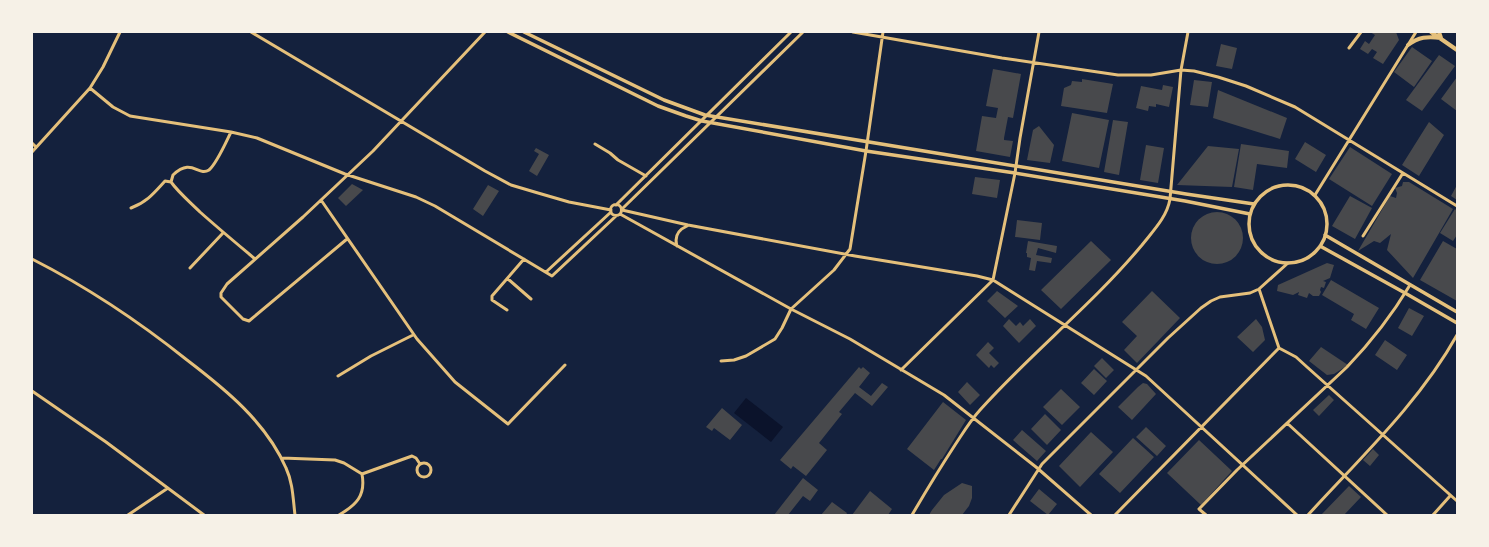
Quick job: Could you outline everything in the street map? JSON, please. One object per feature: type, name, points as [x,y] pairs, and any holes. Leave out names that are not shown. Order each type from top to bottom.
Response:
[{"type":"main road","points":[[1431,32],[1457,50]]},
{"type":"main road","points":[[1439,32],[1441,38]]},
{"type":"main road","points":[[1408,44],[1424,37],[1441,38]]},
{"type":"street","points":[[32,152],[90,88],[103,67],[120,32]]},
{"type":"street","points":[[251,32],[511,185],[569,202],[611,211],[616,216]]},
{"type":"street","points":[[347,240],[249,321],[245,321],[221,297],[221,293],[227,284],[348,175],[485,32]]},
{"type":"street","points":[[508,32],[658,106],[702,121],[866,151],[1015,173],[1250,214]]},
{"type":"street","points":[[524,32],[664,100],[708,115],[1254,204]]},
{"type":"street","points":[[546,272],[611,211],[612,207],[616,205],[646,176],[791,32]]},
{"type":"street","points":[[90,88],[113,107],[130,116],[231,132],[263,140],[348,175],[416,197],[435,206],[552,276],[616,216],[620,214],[622,209],[803,32]]},
{"type":"street","points":[[853,32],[1034,62],[1133,76],[1182,70],[1218,77],[1253,89],[1295,107],[1457,206]]},
{"type":"street","points":[[721,362],[746,356],[775,339],[782,328],[790,309],[834,270],[852,243],[883,32]]},
{"type":"street","points":[[901,370],[993,280],[1015,173],[1039,32]]},
{"type":"street","points":[[912,515],[973,418],[1016,372],[1126,264],[1163,218],[1169,207],[1182,70],[1188,32]]},
{"type":"street","points":[[1349,48],[1361,32]]},
{"type":"street","points":[[1315,195],[1350,141],[1416,32]]},
{"type":"street","points":[[231,132],[216,160],[208,170],[204,171],[187,166],[172,176],[171,182],[176,189],[223,233],[255,259]]},
{"type":"street","points":[[32,143],[36,147]]},
{"type":"street","points":[[595,144],[618,160],[646,176]]},
{"type":"street","points":[[1363,236],[1403,173]]},
{"type":"street","points":[[131,208],[141,204],[149,198],[165,181],[171,182]]},
{"type":"street","points":[[1009,515],[1038,470],[1048,458],[1136,369],[1201,308],[1220,297],[1250,293],[1259,289],[1288,263],[1306,258],[1320,246],[1325,235],[1327,223],[1325,211],[1315,195],[1300,186],[1283,185],[1266,191],[1254,204],[1250,214],[1249,232],[1257,248],[1271,259],[1288,263]]},
{"type":"street","points":[[321,200],[413,335],[455,382],[508,424],[565,365]]},
{"type":"street","points":[[616,205],[620,206],[622,209],[688,226],[993,280],[1146,376],[1297,515]]},
{"type":"street","points":[[620,214],[790,309],[850,339],[944,395],[1038,470],[1091,515]]},
{"type":"street","points":[[677,246],[675,241],[678,232],[682,228],[688,226]]},
{"type":"street","points":[[190,268],[223,233]]},
{"type":"street","points":[[1325,235],[1457,312]]},
{"type":"street","points":[[1320,246],[1457,323]]},
{"type":"street","points":[[32,259],[87,289],[127,314],[208,376],[250,413],[275,446],[282,458],[292,484],[294,515]]},
{"type":"street","points":[[506,310],[492,300],[492,296],[524,260]]},
{"type":"street","points":[[508,278],[532,299]]},
{"type":"street","points":[[1206,515],[1199,509],[1242,465],[1347,367],[1373,339],[1410,285]]},
{"type":"street","points":[[1259,289],[1279,348],[1296,357],[1457,501]]},
{"type":"street","points":[[338,376],[371,356],[413,335]]},
{"type":"street","points":[[1308,515],[1398,417],[1440,364],[1457,335]]},
{"type":"street","points":[[1116,515],[1279,348]]},
{"type":"street","points":[[32,391],[106,442],[204,515]]},
{"type":"street","points":[[1287,423],[1387,515]]},
{"type":"street","points":[[362,474],[412,456],[416,458],[420,464]]},
{"type":"street","points":[[282,458],[335,460],[344,463],[362,474],[364,483],[362,492],[352,507],[339,515]]},
{"type":"street","points":[[424,463],[429,465],[431,469],[430,474],[426,477],[422,477],[418,474],[417,469],[420,464],[424,463]]},
{"type":"street","points":[[128,515],[168,488]]},
{"type":"street","points":[[1433,515],[1450,496]]},
{"type":"water","points":[[746,398],[783,427],[771,442],[734,413]]},
{"type":"building","points":[[1370,32],[1396,32],[1399,40],[1383,64],[1373,58],[1377,52],[1372,49],[1368,54],[1360,49],[1365,41],[1369,44],[1375,35]]},
{"type":"building","points":[[1221,44],[1237,48],[1232,69],[1216,66]]},
{"type":"building","points":[[1412,47],[1432,61],[1414,87],[1394,72]]},
{"type":"building","points":[[1439,55],[1455,66],[1422,111],[1406,100]]},
{"type":"building","points":[[993,69],[1021,74],[1013,118],[1008,117],[1004,138],[1004,140],[1013,141],[1010,157],[976,151],[982,116],[996,118],[998,108],[986,106]]},
{"type":"building","points":[[1457,77],[1457,111],[1441,99]]},
{"type":"building","points":[[1082,79],[1113,84],[1107,113],[1061,106],[1064,88],[1071,85],[1072,81],[1082,82]]},
{"type":"building","points":[[1194,80],[1212,82],[1208,107],[1190,105]]},
{"type":"building","points":[[1163,85],[1173,87],[1169,107],[1156,104],[1156,107],[1149,106],[1148,111],[1136,108],[1141,86],[1162,90]]},
{"type":"building","points":[[1218,90],[1287,118],[1280,139],[1213,118]]},
{"type":"building","points":[[1072,113],[1109,120],[1099,168],[1062,161]]},
{"type":"building","points":[[1113,120],[1128,122],[1119,175],[1104,172]]},
{"type":"building","points":[[1429,122],[1444,135],[1419,176],[1402,165]]},
{"type":"building","points":[[1039,126],[1054,145],[1050,163],[1027,160],[1033,130]]},
{"type":"building","points":[[1305,142],[1326,155],[1316,172],[1295,159]]},
{"type":"building","points":[[1241,144],[1289,151],[1287,168],[1257,164],[1253,190],[1234,187]]},
{"type":"building","points":[[1146,145],[1164,148],[1158,183],[1140,180]]},
{"type":"building","points":[[1208,146],[1239,149],[1232,187],[1177,185]]},
{"type":"building","points":[[1350,147],[1392,174],[1372,206],[1329,179]]},
{"type":"building","points":[[536,148],[549,155],[537,176],[529,171],[539,154],[534,151]]},
{"type":"building","points":[[975,177],[1000,180],[997,198],[972,194]]},
{"type":"building","points":[[1403,182],[1409,182],[1453,209],[1413,278],[1387,250],[1391,234],[1380,243],[1374,241],[1358,251],[1390,196],[1396,198],[1397,193],[1395,188],[1402,186]]},
{"type":"building","points":[[352,184],[363,190],[346,206],[338,198]]},
{"type":"building","points":[[488,185],[499,191],[483,216],[473,209]]},
{"type":"building","points":[[1457,185],[1457,200],[1451,196]]},
{"type":"building","points":[[1350,196],[1372,208],[1355,239],[1332,226]]},
{"type":"building","points":[[1455,209],[1457,211],[1457,235],[1453,241],[1440,233]]},
{"type":"building","points":[[1217,212],[1227,214],[1235,220],[1241,228],[1243,238],[1241,248],[1235,256],[1227,262],[1217,264],[1207,262],[1199,256],[1193,248],[1191,238],[1193,228],[1199,220],[1207,214]]},
{"type":"building","points":[[1017,220],[1042,223],[1040,240],[1015,237]]},
{"type":"building","points":[[1028,241],[1057,246],[1056,253],[1038,248],[1036,255],[1052,258],[1051,263],[1037,261],[1035,271],[1029,270],[1031,258],[1027,257],[1026,253]]},
{"type":"building","points":[[1091,241],[1111,260],[1061,309],[1041,290]]},
{"type":"building","points":[[1443,241],[1457,249],[1457,301],[1420,280]]},
{"type":"building","points":[[1327,263],[1334,265],[1330,278],[1323,281],[1326,282],[1324,288],[1321,287],[1319,296],[1313,296],[1309,293],[1307,298],[1298,295],[1299,292],[1293,295],[1277,291],[1278,285]]},
{"type":"building","points":[[1331,280],[1379,308],[1366,329],[1351,320],[1354,314],[1322,295]]},
{"type":"building","points":[[997,291],[1018,306],[1005,318],[987,301]]},
{"type":"building","points":[[1152,291],[1180,318],[1137,363],[1124,350],[1137,336],[1122,322]]},
{"type":"building","points":[[1409,308],[1424,316],[1412,336],[1398,328]]},
{"type":"building","points":[[1009,319],[1016,326],[1020,322],[1023,326],[1030,319],[1036,326],[1019,343],[1003,326]]},
{"type":"building","points":[[1256,319],[1262,327],[1265,340],[1253,352],[1237,337]]},
{"type":"building","points":[[1385,340],[1407,355],[1397,370],[1375,355]]},
{"type":"building","points":[[988,342],[994,348],[989,353],[999,363],[994,368],[991,365],[989,368],[976,355]]},
{"type":"building","points":[[1321,347],[1348,365],[1334,374],[1327,375],[1309,361]]},
{"type":"building","points":[[1102,358],[1114,370],[1106,378],[1094,366]]},
{"type":"building","points":[[859,367],[861,369],[863,367],[870,373],[859,387],[871,396],[882,383],[888,387],[872,406],[855,393],[839,412],[842,414],[819,443],[827,450],[806,476],[793,466],[791,469],[780,460]]},
{"type":"building","points":[[1094,369],[1107,381],[1094,395],[1081,383]]},
{"type":"building","points":[[967,382],[980,395],[970,405],[958,392]]},
{"type":"building","points":[[1143,383],[1147,384],[1156,394],[1132,420],[1118,407]]},
{"type":"building","points":[[1061,389],[1080,407],[1062,425],[1043,407]]},
{"type":"building","points":[[1329,395],[1334,400],[1319,416],[1313,410]]},
{"type":"building","points":[[943,402],[966,420],[934,470],[907,449]]},
{"type":"building","points":[[722,408],[742,425],[730,440],[714,428],[712,431],[706,427]]},
{"type":"building","points":[[1045,414],[1061,430],[1047,445],[1031,429]]},
{"type":"building","points":[[1146,427],[1166,446],[1157,456],[1136,437]]},
{"type":"building","points":[[1022,430],[1046,451],[1037,461],[1013,440]]},
{"type":"building","points":[[1091,432],[1113,452],[1080,487],[1059,466]]},
{"type":"building","points":[[1133,438],[1154,457],[1120,493],[1099,474]]},
{"type":"building","points":[[1199,440],[1232,471],[1201,505],[1167,473]]},
{"type":"building","points":[[1373,449],[1379,455],[1370,466],[1363,460]]},
{"type":"building","points":[[803,478],[818,490],[810,501],[803,496],[788,515],[774,515]]},
{"type":"building","points":[[962,483],[972,486],[972,498],[969,506],[962,515],[929,515],[944,495]]},
{"type":"building","points":[[1349,486],[1361,497],[1344,515],[1321,515]]},
{"type":"building","points":[[1039,489],[1057,504],[1048,515],[1030,501]]},
{"type":"building","points":[[870,491],[892,509],[888,515],[852,515]]},
{"type":"building","points":[[832,502],[847,513],[846,515],[821,515]]}]
